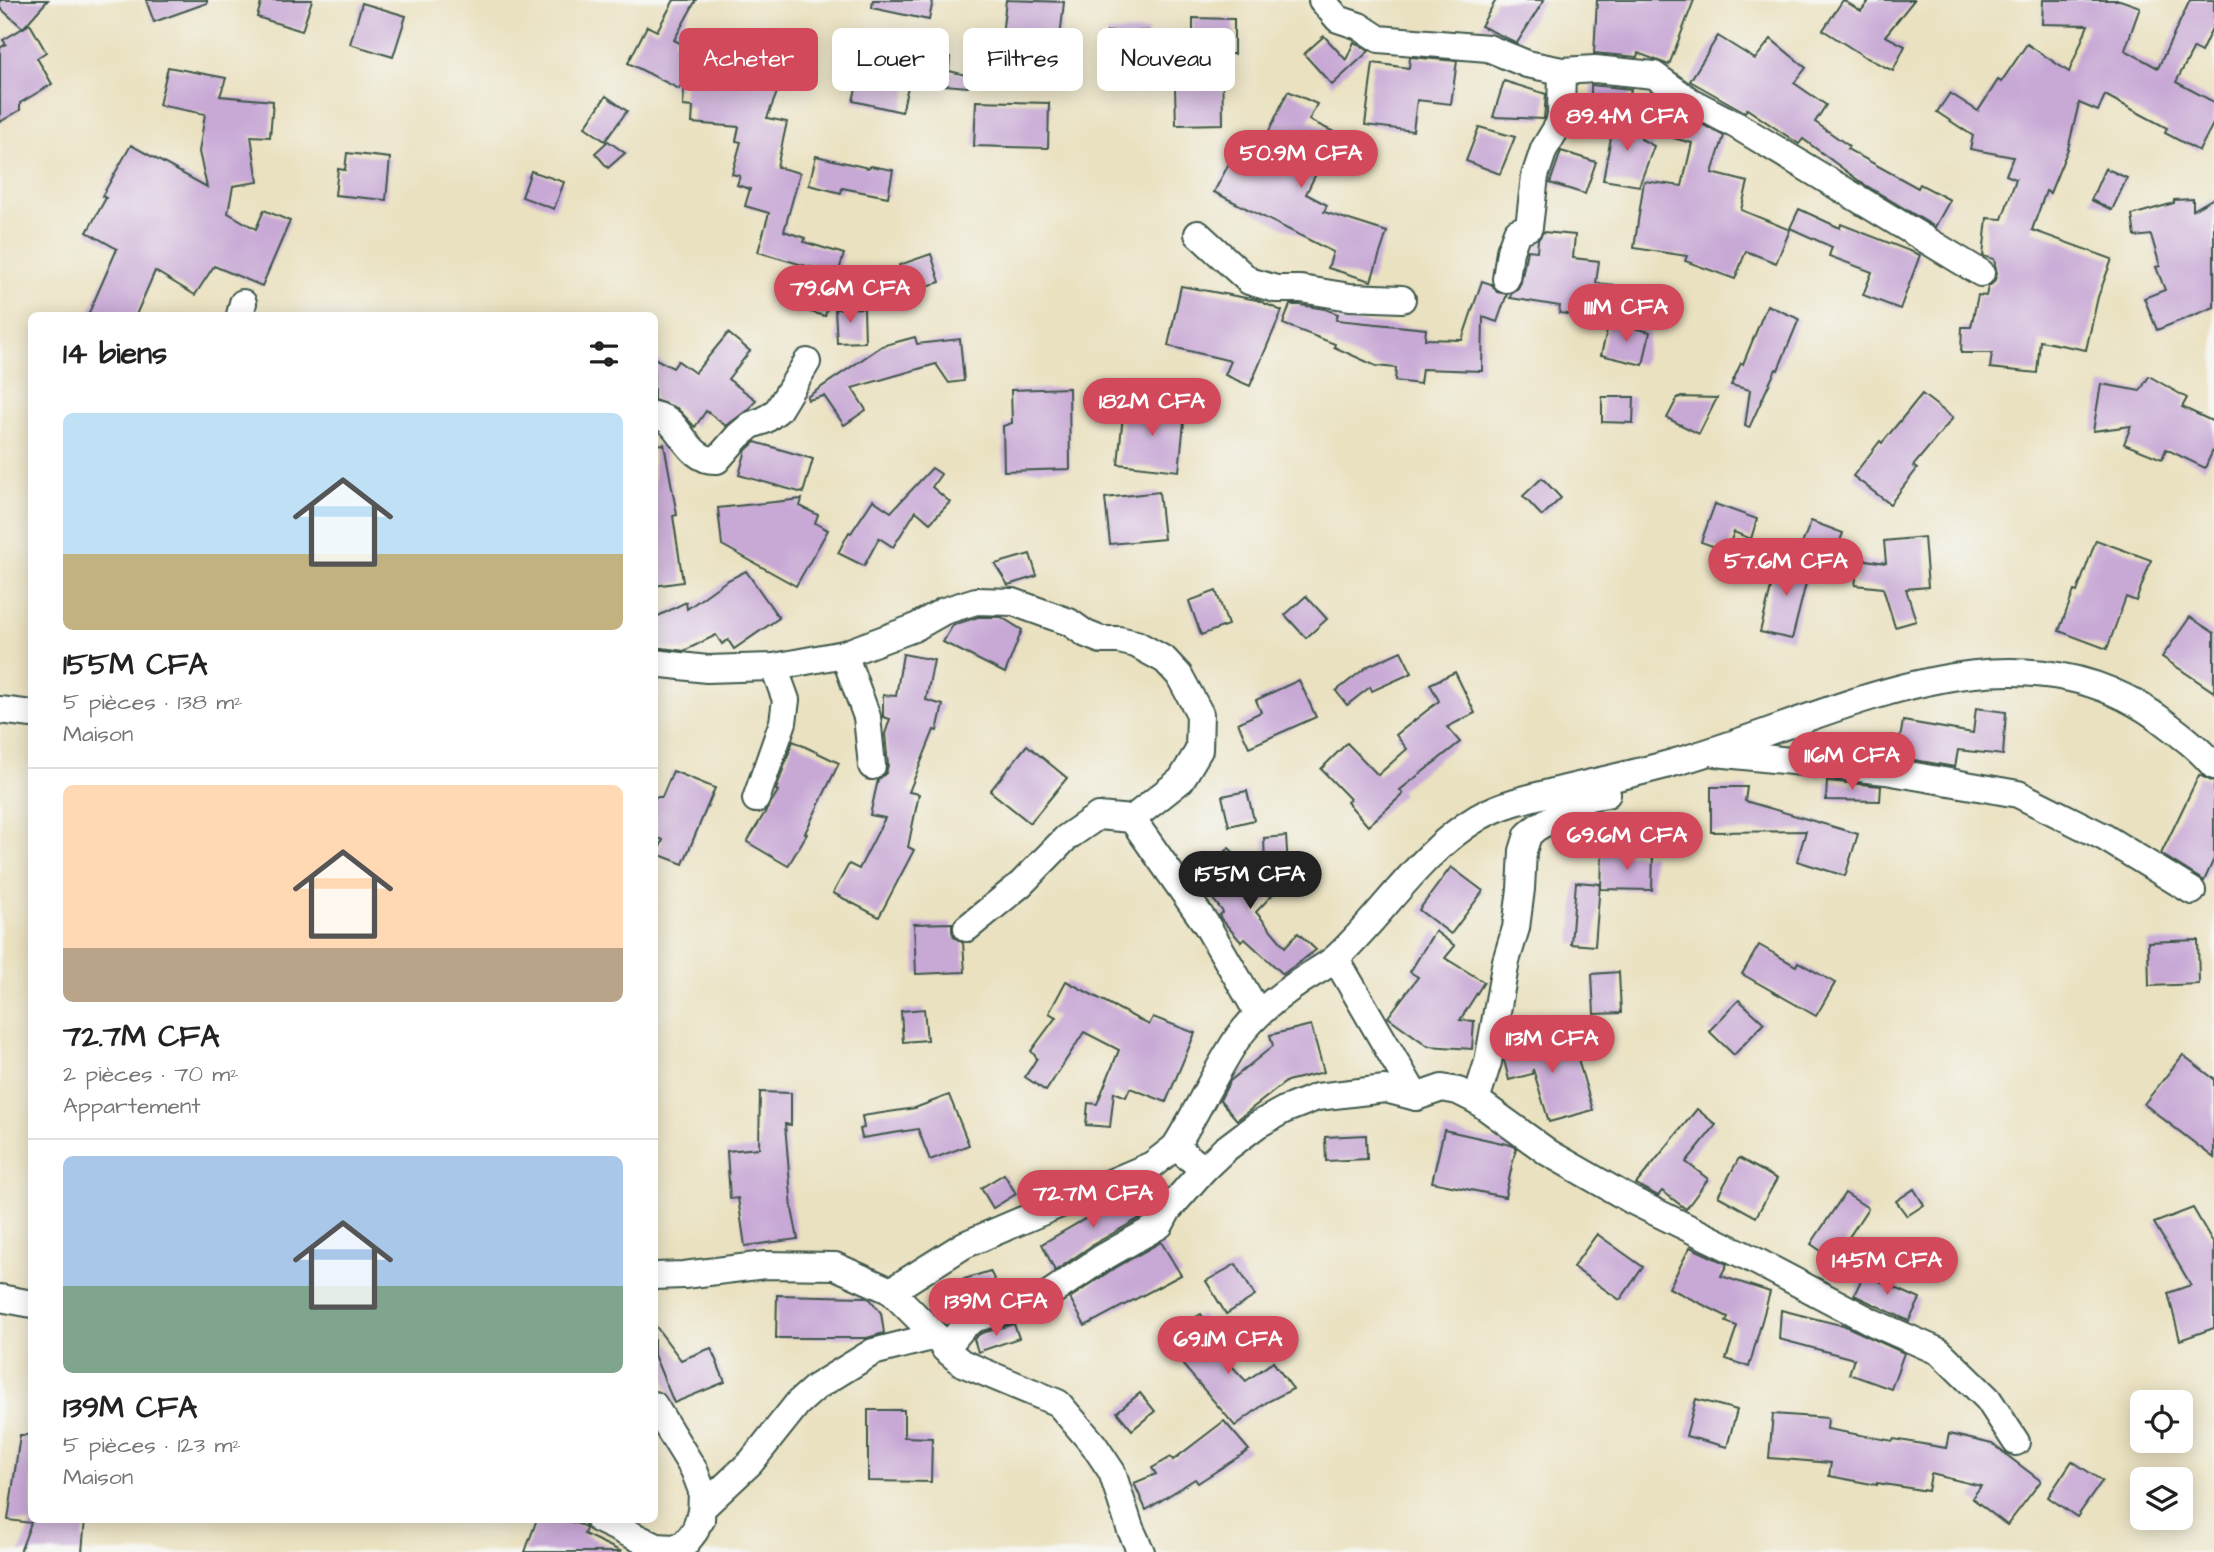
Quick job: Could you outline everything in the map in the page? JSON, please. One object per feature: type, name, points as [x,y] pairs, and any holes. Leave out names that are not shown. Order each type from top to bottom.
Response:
[{"type":"street","points":[[1322,0],[1338,19],[1359,26],[1380,39],[1488,48],[1527,64],[1562,71],[1595,69],[1654,75],[1690,101],[1736,125],[1981,273]]},
{"type":"street","points":[[1506,279],[1510,251],[1517,232],[1529,228],[1532,191],[1544,149],[1559,124],[1562,71]]},
{"type":"street","points":[[1198,234],[1249,281],[1276,289],[1402,299]]},
{"type":"street","points":[[658,416],[668,420],[694,451],[710,461],[717,460],[751,425],[765,420],[778,410],[807,362]]},
{"type":"street","points":[[658,663],[707,669],[774,667],[844,654],[914,628],[944,611],[976,601],[1013,602],[1069,622],[1086,634],[1101,640],[1136,644],[1165,660],[1179,675],[1200,714],[1199,750],[1181,780],[1132,819],[1098,816],[1066,838],[1021,884],[967,929]]},
{"type":"street","points":[[844,654],[867,717],[872,766]]},
{"type":"street","points":[[756,799],[783,722],[786,700],[774,667]]},
{"type":"street","points":[[891,1291],[964,1245],[1152,1165],[1175,1147],[1238,1039],[1258,1013],[1336,959],[1422,863],[1448,839],[1480,817],[1511,803],[1678,762],[1902,688],[1967,673],[2022,672],[2077,679],[2135,702],[2175,730],[2214,766]]},
{"type":"street","points":[[0,710],[28,714]]},
{"type":"street","points":[[1707,752],[1886,771],[2018,794],[2104,837],[2192,891]]},
{"type":"street","points":[[1476,1100],[1488,1062],[1506,961],[1516,928],[1523,851],[1528,835],[1589,797],[1610,794],[1643,781],[1678,762]]},
{"type":"street","points":[[1511,803],[1528,835]]},
{"type":"street","points":[[1132,819],[1206,924],[1258,1013]]},
{"type":"street","points":[[1336,959],[1416,1097]]},
{"type":"street","points":[[606,1523],[657,1547],[674,1548],[685,1544],[695,1531],[702,1508],[751,1462],[798,1403],[816,1387],[873,1352],[940,1343],[976,1318],[1046,1296],[1102,1258],[1160,1225],[1168,1210],[1204,1169],[1257,1125],[1284,1110],[1317,1097],[1385,1090],[1416,1097],[1443,1088],[1458,1091],[1476,1100],[1549,1153],[1633,1201],[1874,1323],[1940,1352],[1988,1399],[2016,1441]]},
{"type":"street","points":[[1175,1147],[1204,1169]]},
{"type":"street","points":[[658,1276],[765,1265],[835,1266],[891,1291],[940,1343],[973,1369],[1058,1403],[1094,1445],[1112,1472],[1130,1528],[1141,1552]]},
{"type":"street","points":[[0,1298],[28,1303]]},
{"type":"street","points":[[658,1412],[694,1470],[702,1491],[698,1552]]},
{"type":"building","points":[[0,0],[48,0],[23,28],[0,8]]},
{"type":"building","points":[[146,0],[207,0],[207,3],[154,22]]},
{"type":"building","points":[[262,0],[312,0],[302,31],[257,17]]},
{"type":"building","points":[[674,0],[696,0],[674,40],[679,42],[679,89],[628,63],[647,26],[657,31]]},
{"type":"building","points":[[873,0],[933,0],[929,20],[872,8]]},
{"type":"building","points":[[1006,0],[1064,2],[1061,28],[1003,28]]},
{"type":"building","points":[[1496,0],[1544,0],[1517,43],[1481,26]]},
{"type":"building","points":[[1597,0],[1694,0],[1669,65],[1638,53],[1637,57],[1594,53]]},
{"type":"building","points":[[1843,0],[1861,11],[1870,0],[1914,0],[1885,36],[1905,46],[1893,71],[1823,30]]},
{"type":"building","points":[[2043,0],[2120,0],[2140,7],[2125,50],[2158,68],[2190,0],[2214,0],[2214,24],[2201,52],[2194,48],[2176,82],[2214,102],[2214,122],[2199,151],[2165,133],[2167,128],[2105,95],[2098,111],[2079,103],[2068,149],[2050,193],[2046,191],[2032,230],[2112,259],[2098,297],[2086,350],[2040,341],[2037,373],[1990,368],[1992,353],[1961,353],[1962,327],[1971,327],[1978,295],[1986,296],[1988,287],[1997,274],[1994,259],[1983,256],[1987,218],[2002,219],[2016,179],[2006,175],[2013,157],[1970,149],[1973,136],[1937,112],[1950,93],[1978,111],[1998,80],[2001,82],[2027,44],[2069,72],[2088,25],[2042,24]]},
{"type":"building","points":[[362,3],[406,16],[393,57],[350,44]]},
{"type":"building","points":[[1193,18],[1234,19],[1234,28],[1193,28]]},
{"type":"building","points":[[30,24],[46,52],[37,58],[52,84],[20,103],[20,110],[0,122],[0,48],[6,44],[3,40]]},
{"type":"building","points":[[1324,36],[1346,60],[1354,42],[1369,51],[1332,85],[1304,54]]},
{"type":"building","points":[[1718,36],[1755,59],[1771,39],[1806,68],[1794,83],[1826,105],[1815,122],[1849,146],[1847,149],[1918,188],[1920,184],[1950,200],[1935,227],[1862,183],[1803,139],[1799,144],[1747,109],[1745,112],[1690,81]]},
{"type":"building","points":[[1410,57],[1457,61],[1451,104],[1417,100],[1413,131],[1365,125],[1373,63],[1409,68]]},
{"type":"building","points":[[168,67],[226,78],[220,96],[273,101],[270,137],[251,136],[258,182],[233,186],[228,213],[256,229],[264,210],[290,221],[262,286],[214,266],[195,295],[155,271],[137,312],[89,312],[117,249],[87,232],[106,198],[102,196],[131,145],[207,187],[199,152],[205,114],[159,105]]},
{"type":"building","points":[[949,71],[963,74],[963,87],[949,85]]},
{"type":"building","points":[[1504,81],[1546,94],[1544,119],[1493,117]]},
{"type":"building","points":[[1591,85],[1631,89],[1626,116],[1591,94]]},
{"type":"building","points":[[684,91],[778,91],[767,118],[787,122],[777,167],[800,173],[784,231],[805,238],[804,242],[844,254],[825,316],[800,309],[813,268],[758,252],[769,213],[745,206],[750,189],[737,185],[740,176],[732,174],[741,142],[736,141],[739,127],[692,123],[693,107],[683,106]]},
{"type":"building","points":[[855,91],[907,91],[902,112],[853,101]]},
{"type":"building","points":[[1175,91],[1223,91],[1223,124],[1176,125]]},
{"type":"building","points":[[1288,91],[1317,104],[1309,120],[1336,133],[1306,194],[1327,205],[1324,212],[1387,232],[1371,281],[1328,268],[1333,252],[1214,192],[1233,156],[1252,167]]},
{"type":"building","points":[[606,96],[627,111],[605,141],[585,127]]},
{"type":"building","points":[[976,101],[1049,103],[1048,148],[974,146]]},
{"type":"building","points":[[1674,109],[1724,136],[1712,173],[1748,182],[1741,210],[1790,230],[1776,263],[1746,251],[1735,279],[1685,261],[1687,256],[1634,248],[1644,181],[1682,186],[1692,143],[1666,136]]},
{"type":"building","points":[[1615,116],[1646,125],[1641,139],[1654,146],[1639,186],[1603,180]]},
{"type":"building","points":[[1479,127],[1515,137],[1500,174],[1466,161]]},
{"type":"building","points":[[608,141],[625,153],[608,168],[595,153]]},
{"type":"building","points":[[1561,151],[1596,162],[1585,194],[1550,183]]},
{"type":"building","points":[[347,153],[390,158],[386,200],[335,195],[338,169],[345,170]]},
{"type":"building","points":[[816,156],[868,168],[871,166],[893,170],[888,197],[842,188],[841,193],[809,185]]},
{"type":"building","points":[[2105,168],[2127,178],[2112,210],[2091,200]]},
{"type":"building","points":[[531,171],[564,182],[554,209],[522,197]]},
{"type":"building","points":[[2214,198],[2214,307],[2157,330],[2144,298],[2165,290],[2156,267],[2160,266],[2151,235],[2135,237],[2132,215],[2174,203],[2174,200],[2193,199],[2193,210]]},
{"type":"building","points":[[1799,209],[1840,228],[1841,224],[1920,255],[1900,309],[1863,295],[1872,272],[1829,256],[1832,247],[1790,228]]},
{"type":"building","points":[[1543,232],[1575,235],[1573,258],[1599,261],[1596,283],[1614,285],[1610,320],[1559,313],[1560,306],[1510,298],[1521,282],[1527,250],[1537,251],[1538,240]]},
{"type":"building","points":[[931,254],[940,282],[908,292],[899,265]]},
{"type":"building","points":[[1482,281],[1491,284],[1497,292],[1507,294],[1497,322],[1483,317],[1482,371],[1422,369],[1420,384],[1395,381],[1396,368],[1376,366],[1334,347],[1335,344],[1283,324],[1290,305],[1300,305],[1338,314],[1336,320],[1426,329],[1425,339],[1462,340]]},
{"type":"building","points":[[1181,286],[1257,300],[1282,311],[1250,386],[1225,375],[1231,361],[1168,346]]},
{"type":"building","points":[[1767,305],[1799,319],[1778,370],[1776,369],[1749,428],[1745,426],[1750,390],[1731,385],[1741,363],[1743,364]]},
{"type":"building","points":[[864,308],[865,342],[837,343],[835,309]]},
{"type":"building","points":[[1609,322],[1650,332],[1643,365],[1601,355]]},
{"type":"building","points":[[728,333],[750,351],[728,379],[756,400],[749,409],[726,426],[706,411],[695,427],[677,408],[658,401],[658,360],[673,368],[678,361],[695,373]]},
{"type":"building","points":[[915,337],[917,344],[960,339],[964,381],[949,383],[936,364],[852,388],[866,410],[844,425],[824,396],[808,400],[807,397],[882,346]]},
{"type":"building","points":[[2149,376],[2187,398],[2182,407],[2214,422],[2214,448],[2205,468],[2166,449],[2162,459],[2124,444],[2131,426],[2093,431],[2101,384],[2140,391]]},
{"type":"building","points":[[1069,388],[1070,469],[1004,471],[1003,426],[1012,423],[1011,390]]},
{"type":"building","points":[[1922,394],[1953,418],[1913,466],[1917,469],[1890,504],[1853,476]]},
{"type":"building","points":[[1602,397],[1634,397],[1633,423],[1602,422]]},
{"type":"building","points":[[1678,397],[1717,398],[1699,434],[1667,418]]},
{"type":"building","points":[[1124,405],[1185,412],[1179,471],[1118,464]]},
{"type":"building","points":[[755,442],[813,459],[803,493],[739,475],[746,450]]},
{"type":"building","points":[[664,444],[677,515],[673,516],[683,582],[658,585],[658,445]]},
{"type":"building","points":[[932,468],[941,474],[932,487],[950,502],[930,523],[916,511],[893,547],[879,538],[864,566],[838,553],[849,532],[851,533],[873,500],[891,512]]},
{"type":"building","points":[[1542,478],[1561,498],[1542,516],[1523,496]]},
{"type":"building","points":[[1159,492],[1164,539],[1110,544],[1105,498]]},
{"type":"building","points":[[802,499],[800,506],[818,515],[815,523],[828,530],[796,586],[722,545],[718,508]]},
{"type":"building","points":[[1715,504],[1757,519],[1751,539],[1734,532],[1727,551],[1701,542]]},
{"type":"building","points":[[1811,521],[1843,533],[1832,561],[1800,549]]},
{"type":"building","points":[[1924,537],[1928,587],[1906,589],[1916,621],[1895,627],[1883,588],[1855,585],[1859,559],[1886,563],[1884,541]]},
{"type":"building","points":[[2096,540],[2151,560],[2136,601],[2126,597],[2107,649],[2059,631]]},
{"type":"building","points":[[1030,554],[1037,576],[1008,585],[995,564]]},
{"type":"building","points":[[1779,556],[1811,563],[1792,639],[1760,632]]},
{"type":"building","points":[[746,571],[779,618],[734,649],[728,640],[722,644],[716,635],[684,651],[658,648],[658,616],[686,602],[687,609],[726,581]]},
{"type":"building","points":[[1216,591],[1228,625],[1201,635],[1189,601]]},
{"type":"building","points":[[1306,596],[1327,619],[1306,638],[1285,615]]},
{"type":"building","points":[[978,617],[1001,617],[1022,630],[1005,673],[943,642],[953,625]]},
{"type":"building","points":[[2190,617],[2214,633],[2214,692],[2162,657]]},
{"type":"building","points":[[1401,651],[1412,673],[1372,691],[1370,687],[1347,705],[1336,691],[1368,666]]},
{"type":"building","points":[[903,654],[934,660],[926,700],[943,705],[937,731],[934,730],[909,792],[919,794],[908,847],[914,850],[879,917],[833,893],[849,864],[859,869],[885,818],[870,815],[878,780],[886,773],[888,765],[885,734],[890,719],[883,717],[883,695],[896,696]]},
{"type":"building","points":[[1455,672],[1475,713],[1447,727],[1460,742],[1400,790],[1403,794],[1368,826],[1347,802],[1350,799],[1321,769],[1347,743],[1378,775],[1407,749],[1396,735],[1439,701],[1430,684]]},
{"type":"building","points":[[1299,680],[1316,717],[1249,747],[1238,723],[1261,712],[1256,700]]},
{"type":"building","points":[[1976,708],[2006,712],[2003,755],[1958,750],[1955,767],[1897,757],[1903,721],[1973,733]]},
{"type":"building","points":[[793,741],[839,763],[805,833],[807,834],[788,866],[747,842],[778,791],[776,790]]},
{"type":"building","points":[[1027,745],[1067,778],[1030,823],[990,791]]},
{"type":"building","points":[[673,771],[715,788],[683,864],[658,854],[663,840],[658,838],[658,797],[662,797]]},
{"type":"building","points":[[2199,775],[2214,782],[2214,859],[2204,881],[2161,854]]},
{"type":"building","points":[[1827,781],[1881,786],[1880,801],[1826,800]]},
{"type":"building","points":[[1711,787],[1747,787],[1745,801],[1858,834],[1845,876],[1797,861],[1806,831],[1711,832]]},
{"type":"building","points":[[1247,791],[1254,820],[1229,826],[1222,796]]},
{"type":"building","points":[[1286,836],[1288,865],[1265,866],[1264,838]]},
{"type":"building","points":[[1229,848],[1275,892],[1256,912],[1285,947],[1298,933],[1316,950],[1283,974],[1245,939],[1241,942],[1219,916],[1223,912],[1198,880],[1214,867],[1212,866]]},
{"type":"building","points":[[1602,854],[1653,855],[1652,890],[1601,889]]},
{"type":"building","points":[[1451,867],[1483,891],[1451,934],[1419,910]]},
{"type":"building","points":[[1576,882],[1600,884],[1595,946],[1571,944]]},
{"type":"building","points":[[952,923],[954,937],[963,943],[965,972],[916,974],[914,924]]},
{"type":"building","points":[[1435,931],[1455,946],[1445,958],[1484,982],[1460,1020],[1474,1021],[1472,1049],[1428,1046],[1388,1017],[1418,977],[1410,972]]},
{"type":"building","points":[[2198,940],[2199,984],[2149,986],[2148,942]]},
{"type":"building","points":[[1759,945],[1796,966],[1798,962],[1835,983],[1816,1016],[1742,974]]},
{"type":"building","points":[[1619,972],[1621,1013],[1594,1014],[1592,974]]},
{"type":"building","points":[[1066,981],[1149,1025],[1153,1017],[1195,1033],[1166,1102],[1130,1088],[1126,1097],[1114,1092],[1110,1127],[1086,1125],[1088,1103],[1097,1104],[1119,1050],[1084,1032],[1046,1091],[1025,1077],[1037,1058],[1031,1051],[1056,1017],[1049,1013]]},
{"type":"building","points":[[1739,1000],[1764,1023],[1734,1055],[1709,1031]]},
{"type":"building","points":[[924,1009],[927,1040],[903,1042],[901,1011]]},
{"type":"building","points":[[1311,1025],[1324,1072],[1287,1081],[1237,1120],[1220,1100],[1230,1081],[1273,1046],[1270,1035]]},
{"type":"building","points":[[1539,1040],[1580,1043],[1579,1063],[1593,1110],[1549,1122],[1533,1069],[1532,1074],[1509,1080],[1504,1060],[1506,1048]]},
{"type":"building","points":[[2183,1055],[2214,1079],[2214,1158],[2144,1104]]},
{"type":"building","points":[[760,1092],[791,1093],[791,1125],[785,1124],[792,1209],[798,1239],[745,1246],[738,1198],[730,1199],[727,1151],[759,1148]]},
{"type":"building","points":[[949,1095],[969,1145],[930,1160],[918,1129],[862,1138],[862,1116],[915,1108]]},
{"type":"building","points":[[1697,1109],[1716,1125],[1686,1162],[1708,1179],[1686,1209],[1662,1191],[1658,1196],[1636,1184]]},
{"type":"building","points":[[1444,1130],[1516,1148],[1505,1197],[1432,1182]]},
{"type":"building","points":[[1366,1135],[1367,1159],[1326,1161],[1325,1137]]},
{"type":"building","points":[[1739,1158],[1777,1179],[1756,1217],[1718,1196]]},
{"type":"building","points":[[1004,1174],[1016,1194],[993,1208],[981,1188]]},
{"type":"building","points":[[1914,1189],[1924,1205],[1907,1216],[1896,1201]]},
{"type":"building","points":[[1133,1191],[1145,1215],[1094,1244],[1055,1271],[1042,1244]]},
{"type":"building","points":[[1845,1193],[1868,1208],[1834,1260],[1811,1244]]},
{"type":"building","points":[[2193,1208],[2214,1244],[2214,1328],[2180,1340],[2168,1293],[2191,1285],[2154,1223]]},
{"type":"building","points":[[1597,1234],[1643,1267],[1620,1300],[1573,1267]]},
{"type":"building","points":[[1161,1242],[1181,1275],[1085,1326],[1070,1298]]},
{"type":"building","points":[[1690,1247],[1727,1264],[1721,1276],[1770,1292],[1749,1367],[1726,1359],[1737,1326],[1726,1322],[1728,1317],[1669,1288]]},
{"type":"building","points":[[1236,1264],[1255,1296],[1226,1314],[1206,1281]]},
{"type":"building","points":[[990,1271],[1002,1295],[972,1303],[960,1310],[948,1284]]},
{"type":"building","points":[[1864,1274],[1920,1299],[1909,1321],[1854,1295]]},
{"type":"building","points":[[777,1295],[865,1297],[870,1299],[881,1313],[884,1333],[867,1338],[776,1338]]},
{"type":"building","points":[[1781,1310],[1841,1324],[1904,1353],[1891,1389],[1849,1374],[1854,1359],[1779,1339]]},
{"type":"building","points":[[1201,1314],[1213,1333],[1205,1338],[1246,1381],[1273,1362],[1293,1389],[1267,1402],[1235,1426],[1182,1364],[1192,1356],[1176,1329]]},
{"type":"building","points":[[1014,1324],[1019,1338],[978,1352],[974,1339],[976,1337]]},
{"type":"building","points":[[658,1329],[681,1360],[711,1348],[725,1382],[674,1403],[658,1365]]},
{"type":"building","points":[[1140,1393],[1155,1411],[1132,1430],[1117,1412]]},
{"type":"building","points":[[1696,1399],[1737,1410],[1727,1447],[1686,1436]]},
{"type":"building","points":[[868,1410],[904,1410],[904,1437],[932,1438],[931,1482],[868,1481]]},
{"type":"building","points":[[1773,1414],[1828,1418],[1827,1429],[1893,1441],[1894,1439],[1946,1448],[1949,1434],[1992,1444],[2041,1481],[2007,1525],[1972,1498],[1981,1486],[1931,1474],[1928,1491],[1877,1485],[1829,1476],[1831,1463],[1769,1458]]},
{"type":"building","points":[[1224,1421],[1249,1450],[1198,1483],[1195,1479],[1146,1510],[1134,1483],[1156,1474],[1152,1468],[1171,1457],[1173,1460]]},
{"type":"building","points":[[20,1435],[28,1435],[28,1523],[8,1520]]},
{"type":"building","points":[[2072,1461],[2102,1481],[2077,1517],[2048,1497]]},
{"type":"building","points":[[31,1523],[85,1523],[82,1552],[20,1552]]},
{"type":"building","points":[[536,1523],[575,1523],[584,1526],[584,1534],[622,1552],[525,1552]]}]
